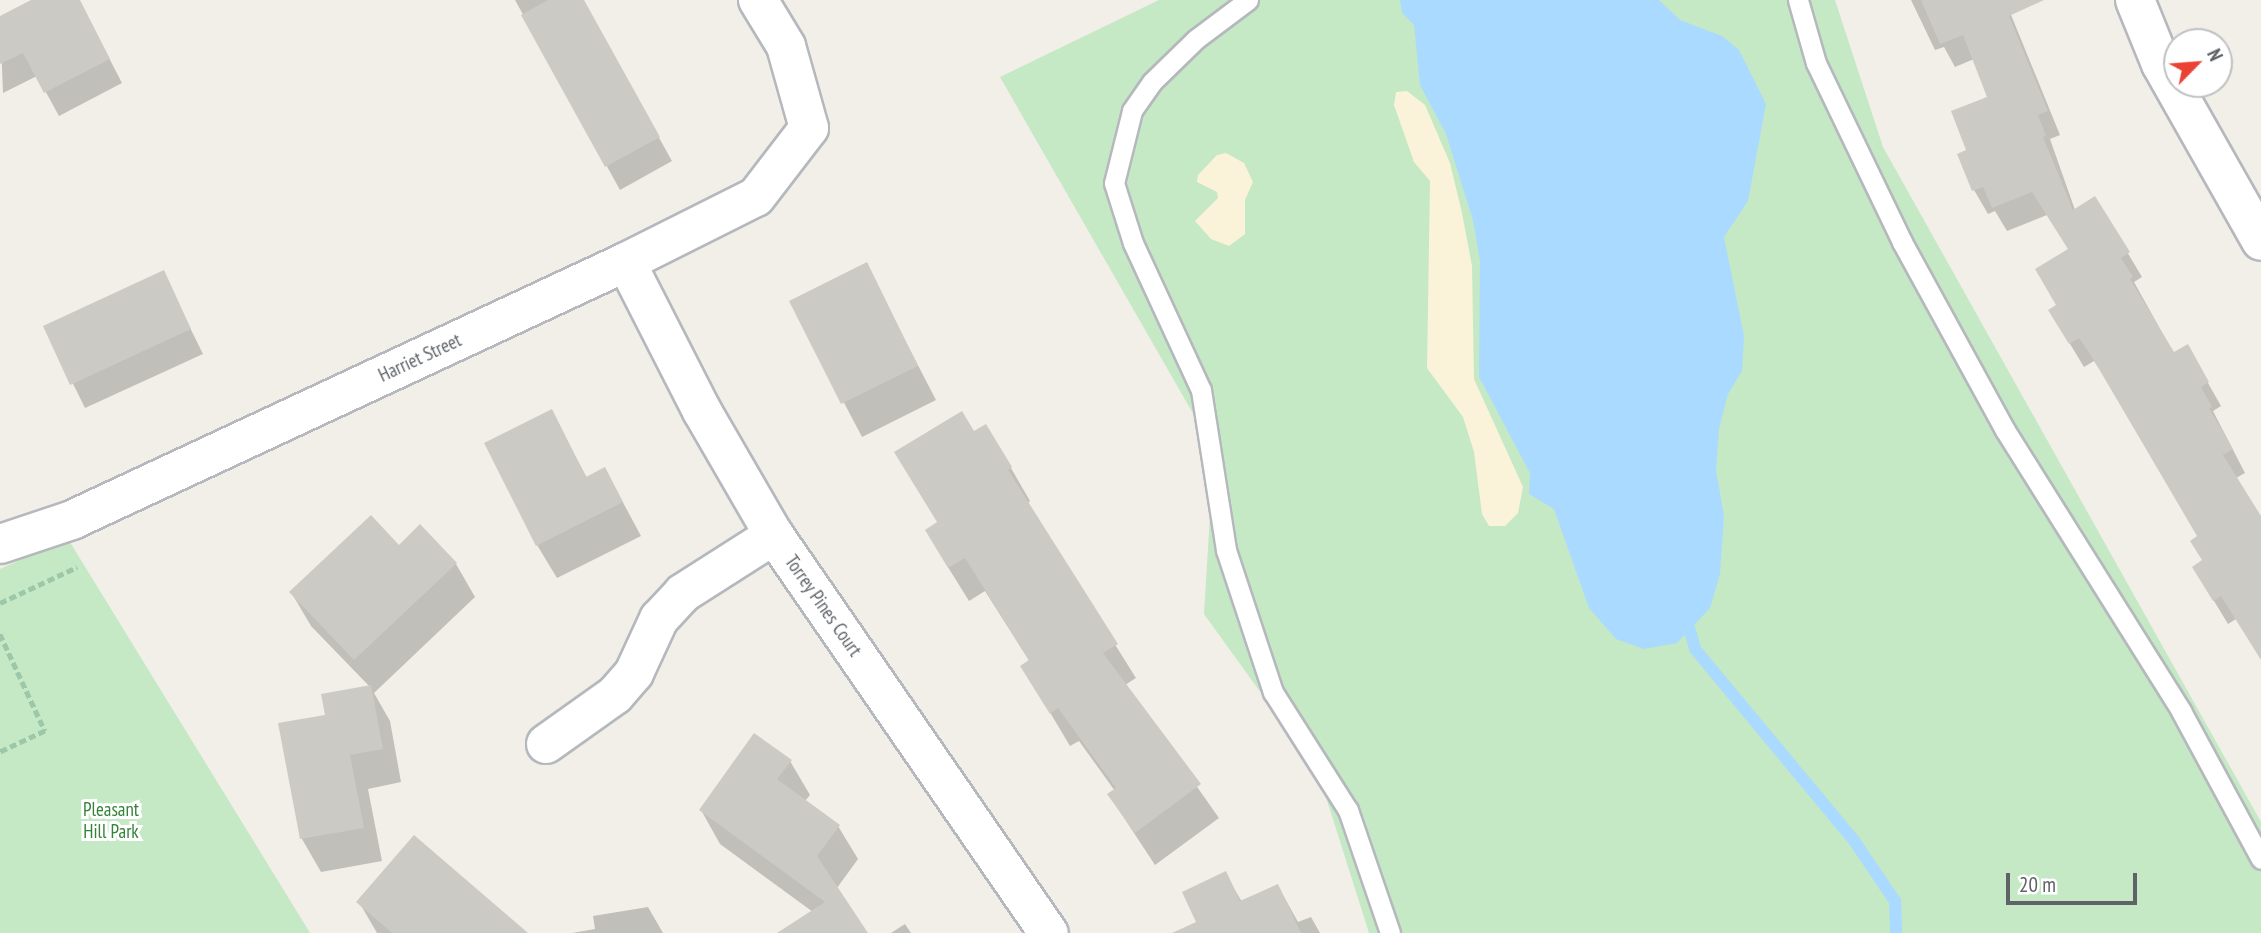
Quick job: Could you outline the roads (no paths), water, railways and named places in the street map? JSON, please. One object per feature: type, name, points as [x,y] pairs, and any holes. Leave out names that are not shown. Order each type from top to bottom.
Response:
[{"type":"street","name":"Harriet Street","points":[[0,544],[72,520],[626,262],[756,197],[809,128],[786,46],[758,0]]},
{"type":"street","points":[[2136,0],[2161,64],[2261,241]]},
{"type":"street","name":"Torrey Pines Court","points":[[626,262],[702,411],[774,535],[1049,933]]},
{"type":"street","points":[[547,744],[615,695],[634,673],[659,619],[683,593],[774,535]]},
{"type":"lane","points":[[1248,0],[1196,39],[1152,82],[1132,111],[1114,183],[1133,243],[1201,390],[1226,550],[1273,692],[1348,810],[1390,933]]},
{"type":"lane","points":[[1798,0],[1816,63],[1902,242],[2005,430],[2181,711],[2261,859]]},
{"type":"water","points":[[1400,0],[1659,0],[1680,20],[1722,36],[1739,50],[1766,104],[1748,201],[1724,237],[1744,336],[1742,371],[1728,394],[1719,429],[1716,470],[1724,516],[1720,574],[1710,608],[1677,643],[1644,649],[1616,639],[1589,608],[1554,509],[1529,494],[1530,473],[1479,377],[1480,261],[1473,220],[1446,134],[1420,85],[1414,25],[1402,13]]},
{"type":"waterway","points":[[1686,617],[1695,649],[1855,842],[1895,901],[1896,933]]},
{"type":"park label","name":"Pleasant Hill Park","points":[[111,821]]}]
